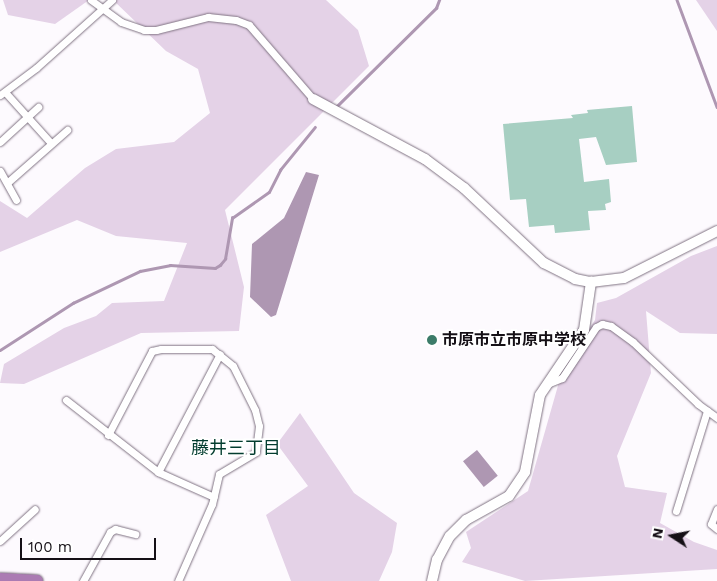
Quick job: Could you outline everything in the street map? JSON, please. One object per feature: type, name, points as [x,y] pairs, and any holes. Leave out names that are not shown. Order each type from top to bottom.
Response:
[{"type":"highway","points":[[0,579],[35,581]]},
{"type":"street","points":[[91,0],[120,22],[144,30],[156,30],[208,17],[236,20],[249,25],[313,99],[425,159],[464,188],[544,263],[558,272],[591,282],[624,278],[717,232]]},
{"type":"street","points":[[52,143],[2,94],[112,0]]},
{"type":"street","points":[[0,142],[38,107]]},
{"type":"street","points":[[8,182],[67,130]]},
{"type":"street","points":[[0,171],[8,182],[16,200]]},
{"type":"street","points":[[432,581],[437,560],[450,536],[466,520],[509,496],[525,472],[544,385],[584,330],[591,282]]},
{"type":"street","points":[[544,385],[562,378],[596,327],[602,324],[611,326],[633,342],[707,411],[717,418]]},
{"type":"street","points":[[108,435],[152,351],[204,348],[220,354],[233,366],[255,410],[259,426],[256,452],[219,474],[214,497],[178,581]]},
{"type":"street","points":[[158,472],[220,354]]},
{"type":"street","points":[[66,400],[108,435],[158,472],[214,497]]},
{"type":"street","points":[[676,511],[707,411]]},
{"type":"street","points":[[0,541],[34,509]]},
{"type":"street","points":[[717,509],[711,524],[717,529]]},
{"type":"street","points":[[83,581],[110,532],[115,528],[134,534]]},
{"type":"shaded area","points":[[3,0],[89,0],[55,24],[8,15]]},
{"type":"shaded area","points":[[113,0],[326,0],[358,30],[369,66],[225,210],[244,287],[239,331],[141,333],[24,384],[0,383],[4,364],[64,328],[96,316],[112,303],[164,301],[187,243],[116,236],[77,220],[0,252],[0,201],[27,218],[85,168],[116,149],[174,142],[210,113],[198,69],[166,51]]},
{"type":"shaded area","points":[[696,0],[717,0],[717,31]]},
{"type":"shaded area","points":[[306,172],[319,175],[276,315],[271,317],[250,297],[252,244],[284,218]]},
{"type":"shaded area","points":[[717,246],[717,334],[680,333],[646,311],[651,373],[617,456],[625,487],[667,493],[660,523],[694,542],[717,550],[717,569],[525,581],[462,562],[471,548],[466,532],[528,491],[563,368],[595,320],[597,303],[616,298],[691,256]]},
{"type":"shaded area","points":[[300,413],[354,493],[397,523],[392,552],[379,581],[291,581],[266,515],[308,486],[277,444]]},
{"type":"shaded area","points":[[477,450],[498,476],[484,487],[463,461]]},
{"type":"building","points":[[632,106],[637,162],[606,165],[596,137],[579,139],[584,182],[609,179],[611,202],[605,204],[606,210],[588,211],[590,230],[555,233],[554,225],[529,227],[526,199],[510,200],[503,124],[573,118],[571,115],[588,113],[587,110]]},
{"type":"waterway","points":[[336,107],[436,8],[439,0]]},
{"type":"waterway","points":[[677,0],[717,107]]},
{"type":"waterway","points":[[0,350],[73,303],[140,271],[170,265],[215,268],[220,265],[225,259],[232,218],[269,192],[280,170],[315,127]]},
{"type":"place","name":"市原市立市原中学校","points":[[432,340]]},
{"type":"district","name":"藤井三丁目","points":[[236,448]]}]
